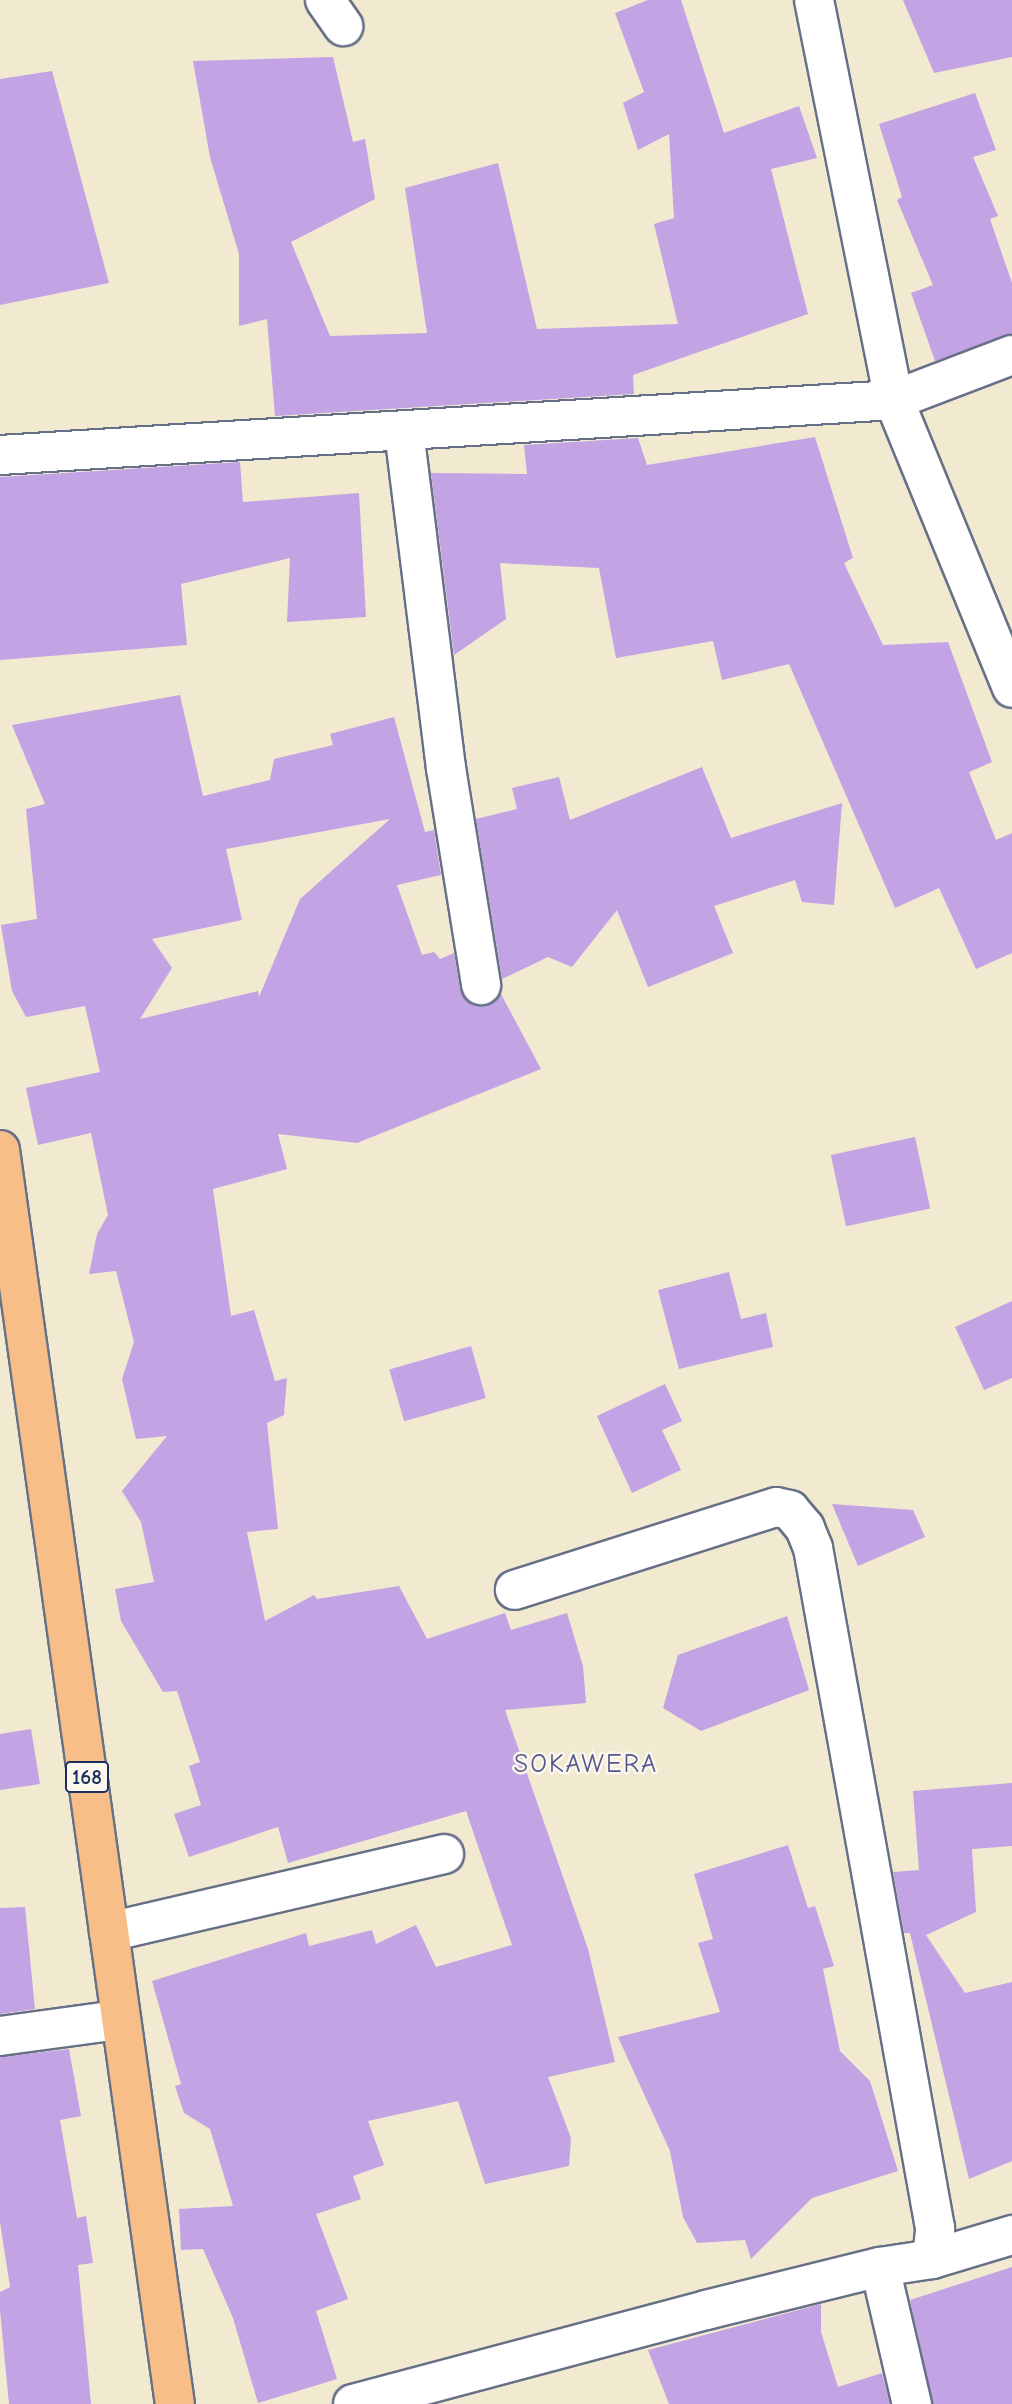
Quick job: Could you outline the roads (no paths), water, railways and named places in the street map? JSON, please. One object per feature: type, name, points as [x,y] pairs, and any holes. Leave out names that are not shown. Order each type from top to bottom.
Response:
[{"type":"main road","name":"168","points":[[0,1150],[175,2404]]},
{"type":"street","points":[[814,0],[894,400],[1012,688]]},
{"type":"street","points":[[0,455],[894,400],[1012,355]]},
{"type":"street","points":[[404,431],[446,768],[481,985]]},
{"type":"street","points":[[515,1590],[776,1507],[790,1510],[805,1528],[813,1548],[935,2228],[932,2259]]},
{"type":"street","points":[[109,1932],[444,1854]]},
{"type":"street","points":[[0,2036],[120,2021]]},
{"type":"street","points":[[353,2404],[880,2267],[932,2259],[1012,2235]]},
{"type":"street","points":[[880,2267],[912,2404]]},
{"type":"district","name":"SOKAWERA","points":[[586,1765]]}]
